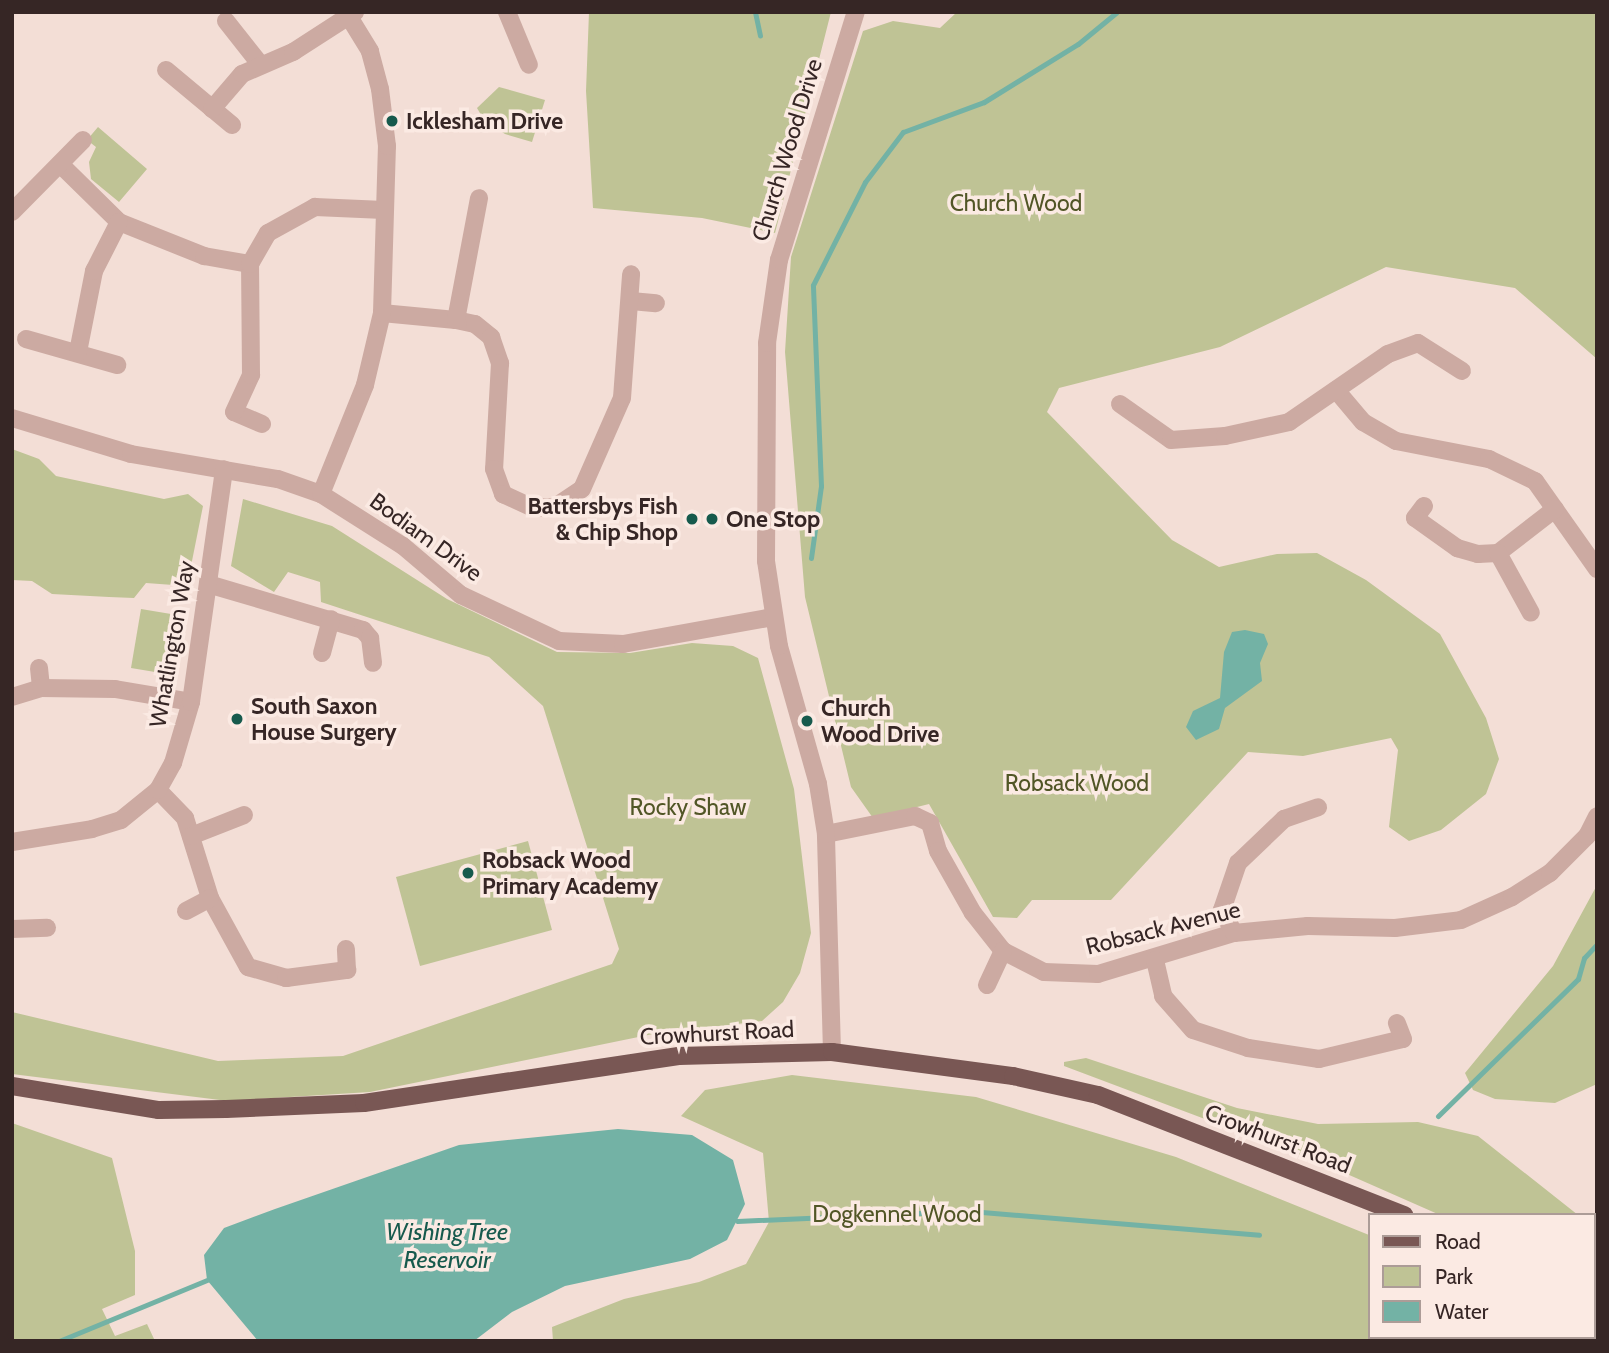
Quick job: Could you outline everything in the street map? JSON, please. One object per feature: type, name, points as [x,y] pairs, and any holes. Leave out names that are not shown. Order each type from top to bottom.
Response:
[{"type":"main road","name":"Crowhurst Road","points":[[12,1086],[159,1110],[226,1110],[364,1103],[679,1056],[832,1052],[1002,1074],[1098,1095],[1399,1213]]},
{"type":"street","points":[[507,12],[529,65]]},
{"type":"street","name":"Church Wood Drive","points":[[832,1052],[826,834],[818,784],[773,617],[766,561],[767,343],[779,260],[856,12]]},
{"type":"street","points":[[212,109],[243,74],[260,64],[293,52],[350,14],[370,51],[380,89],[387,146],[382,313],[365,386],[321,494]]},
{"type":"street","points":[[226,21],[260,64]]},
{"type":"street","points":[[166,70],[232,125]]},
{"type":"street","points":[[12,212],[83,140]]},
{"type":"street","points":[[60,164],[119,222],[204,256],[250,264]]},
{"type":"street","points":[[456,320],[479,198]]},
{"type":"street","points":[[262,424],[230,419],[251,375],[250,264],[268,233],[316,207],[384,210]]},
{"type":"street","points":[[78,352],[94,271],[119,222]]},
{"type":"street","points":[[382,313],[456,320],[474,324],[491,337],[500,363],[494,469],[503,494],[533,508],[555,507],[582,489],[622,398],[631,274]]},
{"type":"street","points":[[631,301],[656,303]]},
{"type":"street","points":[[26,339],[117,365]]},
{"type":"street","points":[[1120,404],[1171,440],[1224,444],[1289,422],[1388,354],[1418,343],[1450,353],[1462,370]]},
{"type":"street","points":[[1336,390],[1363,422],[1396,441],[1489,459],[1535,481],[1597,569]]},
{"type":"street","name":"Bodiam Drive","points":[[12,418],[131,454],[278,479],[321,494],[403,546],[461,596],[559,641],[623,644],[773,617]]},
{"type":"street","name":"Whatlington Way","points":[[12,842],[92,830],[121,820],[158,790],[173,763],[191,702],[223,470]]},
{"type":"street","points":[[1424,506],[1415,518],[1457,548],[1478,554],[1498,553],[1555,509]]},
{"type":"street","points":[[1498,553],[1531,613]]},
{"type":"street","points":[[208,584],[363,630],[370,638],[373,663]]},
{"type":"street","points":[[322,653],[331,619]]},
{"type":"street","points":[[40,668],[41,688]]},
{"type":"street","points":[[12,697],[41,688],[115,689],[191,702]]},
{"type":"street","points":[[158,790],[185,818],[210,898],[248,967],[257,973],[286,978],[347,970],[345,949]]},
{"type":"street","points":[[191,836],[244,815]]},
{"type":"street","points":[[1234,933],[1222,910],[1238,863],[1283,819],[1311,815]]},
{"type":"street","name":"Robsack Avenue","points":[[826,834],[915,816],[930,823],[938,851],[973,913],[1003,951],[1044,972],[1098,974],[1155,960],[1234,933],[1308,926],[1395,928],[1461,920],[1512,897],[1550,873],[1587,836],[1597,816]]},
{"type":"street","points":[[186,911],[210,898]]},
{"type":"street","points":[[12,929],[47,928]]},
{"type":"street","points":[[987,985],[1003,951]]},
{"type":"street","points":[[1155,960],[1163,996],[1193,1030],[1248,1048],[1319,1059],[1403,1038],[1397,1023]]},
{"type":"green space","points":[[589,12],[831,12],[775,233],[702,218],[593,208],[586,91]]},
{"type":"green space","name":"Church Wood","points":[[957,12],[1597,12],[1597,359],[1515,288],[1386,267],[1220,347],[1059,388],[1047,412],[1172,540],[1219,567],[1277,554],[1317,553],[1366,580],[1440,634],[1486,718],[1499,759],[1486,794],[1441,830],[1409,841],[1389,827],[1398,750],[1391,738],[1303,756],[1248,752],[1111,900],[1032,900],[1017,918],[993,917],[929,804],[873,818],[851,787],[805,597],[785,352],[791,257],[863,31],[893,21],[940,28]]},
{"type":"green space","points":[[499,87],[545,100],[532,142],[505,134],[484,120],[477,108]]},
{"type":"green space","points":[[98,127],[147,169],[119,202],[91,179],[89,162],[96,147],[87,140]]},
{"type":"green space","points":[[12,449],[39,459],[56,476],[164,499],[188,494],[203,506],[187,586],[146,583],[134,598],[52,594],[32,581],[12,580]]},
{"type":"green space","name":"Rocky Shaw","points":[[243,499],[332,526],[447,599],[557,652],[630,653],[692,643],[733,646],[758,658],[794,789],[811,933],[800,973],[783,1002],[762,1021],[653,1034],[370,1092],[228,1101],[12,1074],[12,1012],[218,1061],[343,1056],[612,964],[619,949],[543,706],[489,657],[321,602],[320,582],[288,572],[274,592],[231,566]]},
{"type":"green space","points":[[141,609],[177,615],[167,674],[131,668]]},
{"type":"green space","points":[[528,841],[552,930],[420,966],[396,877]]},
{"type":"green space","points":[[1597,885],[1597,1084],[1555,1103],[1495,1099],[1473,1090],[1465,1073],[1553,966]]},
{"type":"green space","points":[[1086,1058],[1237,1108],[1318,1124],[1418,1122],[1478,1136],[1575,1213],[1435,1213],[1322,1163],[1064,1066],[1064,1062]]},
{"type":"green space","name":"Dogkennel Wood","points":[[792,1075],[976,1097],[1176,1157],[1368,1235],[1368,1339],[1595,1338],[1597,1341],[553,1341],[552,1327],[624,1299],[699,1282],[746,1264],[769,1222],[763,1153],[681,1116],[705,1090]]},
{"type":"green space","points":[[12,1123],[112,1158],[135,1251],[135,1295],[102,1309],[115,1336],[147,1324],[155,1341],[12,1341]]},
{"type":"water","points":[[1245,630],[1264,634],[1268,644],[1260,663],[1262,681],[1225,708],[1219,729],[1196,740],[1186,727],[1193,711],[1220,698],[1224,652],[1232,632]]},
{"type":"water","name":"Wishing Tree Reservoir","points":[[618,1129],[692,1135],[733,1160],[745,1204],[727,1240],[690,1259],[565,1286],[512,1312],[474,1341],[258,1341],[207,1280],[204,1255],[224,1228],[275,1209],[459,1145]]},
{"type":"waterway","points":[[755,12],[760,35]]},
{"type":"waterway","points":[[811,558],[821,486],[813,285],[865,182],[903,132],[984,102],[1078,44],[1117,12]]},
{"type":"waterway","points":[[1438,1116],[1578,979],[1584,958],[1597,944]]},
{"type":"waterway","points":[[737,1221],[970,1211],[1259,1235]]},
{"type":"waterway","points":[[59,1341],[207,1280]]},
{"type":"place","name":"Icklesham Drive","points":[[392,121]]},
{"type":"place","name":"Battersbys Fish & Chip Shop","points":[[692,519]]},
{"type":"place","name":"One Stop","points":[[712,519]]},
{"type":"place","name":"South Saxon House Surgery","points":[[237,719]]},
{"type":"place","name":"Church Wood Drive","points":[[807,721]]},
{"type":"place","name":"Robsack Wood Primary Academy","points":[[468,873]]},
{"type":"park label","name":"Robsack Wood","points":[[1077,783]]}]
